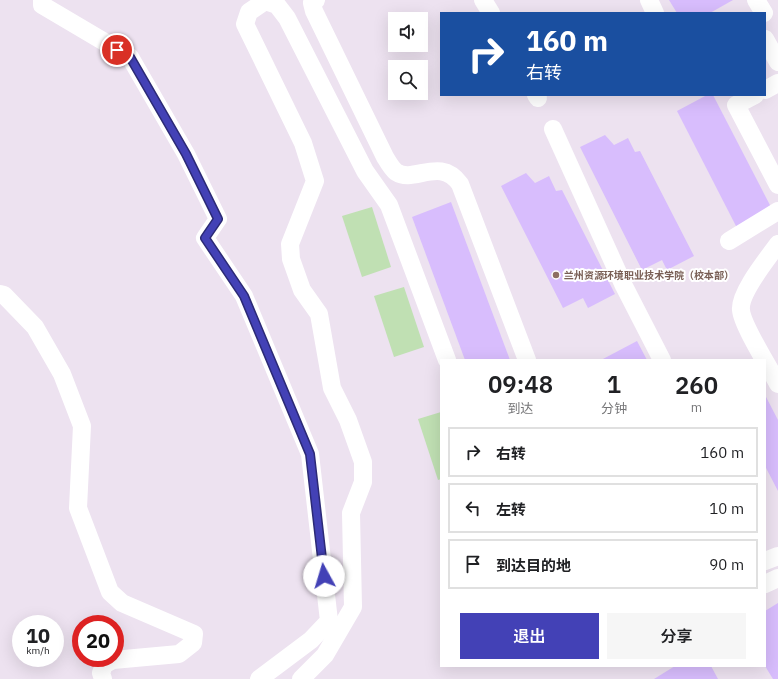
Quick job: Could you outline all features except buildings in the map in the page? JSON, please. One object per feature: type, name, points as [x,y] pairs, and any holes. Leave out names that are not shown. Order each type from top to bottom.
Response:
[{"type":"lane","points":[[42,0],[42,5],[130,57],[186,154],[218,219],[205,238],[244,296],[310,454],[335,627],[326,655],[301,679]]},
{"type":"lane","points":[[316,0],[312,3],[314,11],[385,157],[396,172],[404,175],[440,171],[453,175],[460,184],[527,359]]},
{"type":"lane","points":[[483,0],[489,12]]},
{"type":"lane","points":[[649,0],[655,12]]},
{"type":"lane","points":[[756,0],[763,12]]},
{"type":"lane","points":[[259,679],[312,640],[335,627],[353,607],[351,513],[363,482],[363,462],[348,420],[332,388],[318,314],[302,290],[291,259],[290,244],[315,181],[303,143],[245,24],[249,12],[265,1],[277,4],[287,18],[365,171],[388,204],[447,359]]},
{"type":"lane","points":[[766,41],[778,62]]},
{"type":"lane","points":[[766,89],[778,83]]},
{"type":"lane","points":[[753,96],[736,105],[778,184]]},
{"type":"lane","points":[[553,129],[624,286],[661,359]]},
{"type":"lane","points":[[729,240],[778,211]]},
{"type":"lane","points":[[765,359],[750,332],[741,310],[746,291],[778,244]]},
{"type":"lane","points":[[0,294],[4,295],[35,327],[62,374],[82,426],[78,508],[110,592],[122,603],[194,634],[193,643],[179,654],[113,660],[104,665],[101,673],[103,679]]},
{"type":"lane","points":[[766,362],[778,384]]},
{"type":"lane","points":[[766,584],[778,578]]},
{"type":"green space","points":[[372,207],[391,267],[362,277],[342,216]]},
{"type":"green space","points":[[404,287],[424,347],[394,357],[374,296]]},
{"type":"green space","points":[[440,412],[440,479],[438,480],[418,419]]},
{"type":"place","name":"兰州资源环境职业技术学院（校本部）","points":[[556,275]]},
{"type":"route","points":[[117,50],[130,57],[186,154],[218,219],[205,238],[244,296],[310,454],[324,576]]}]
